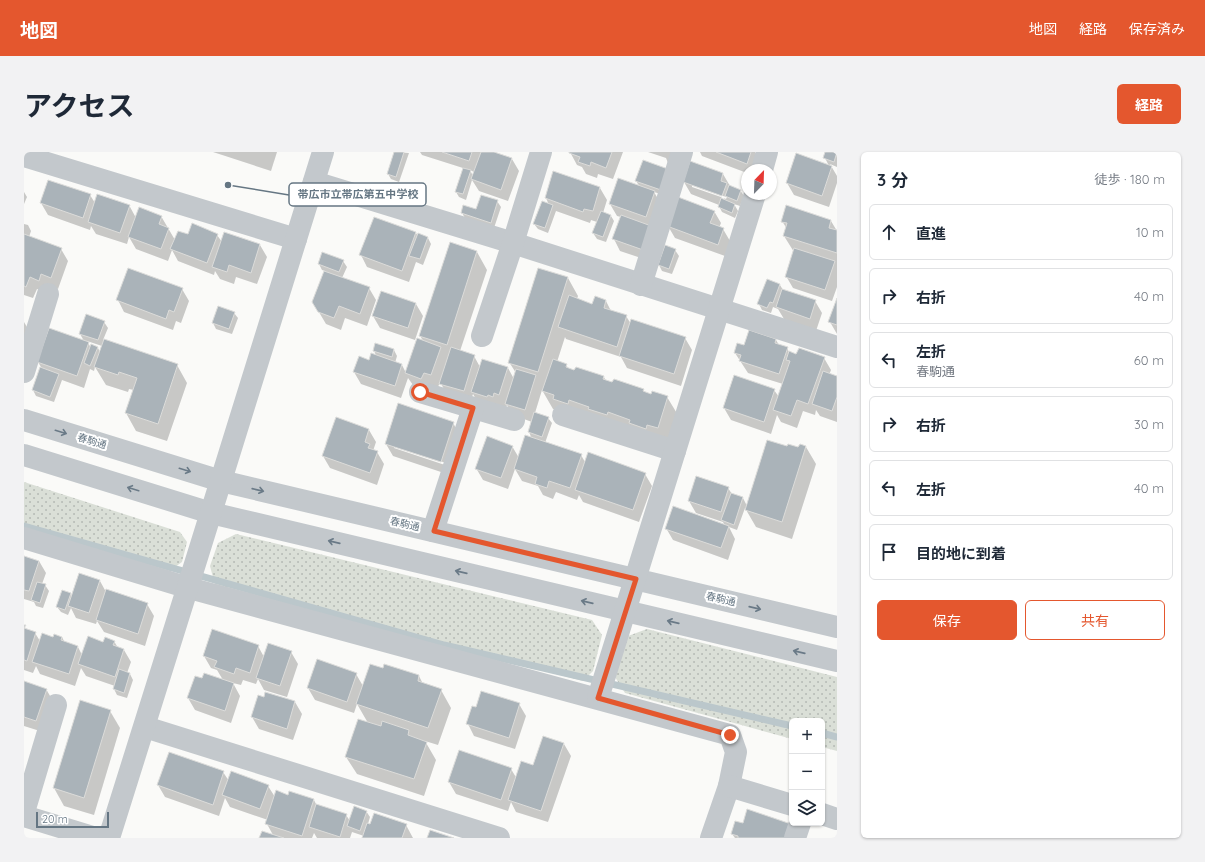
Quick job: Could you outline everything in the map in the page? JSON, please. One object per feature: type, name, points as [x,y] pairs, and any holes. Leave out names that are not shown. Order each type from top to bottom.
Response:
[{"type":"street","points":[[109,838],[189,588],[220,481],[323,152]]},
{"type":"street","points":[[482,336],[541,152]]},
{"type":"street","points":[[641,285],[682,152]]},
{"type":"street","points":[[764,164],[767,152]]},
{"type":"street","points":[[24,156],[296,239]]},
{"type":"street","points":[[314,182],[513,243],[837,347]]},
{"type":"street","points":[[598,698],[752,200]]},
{"type":"street","points":[[24,372],[48,294]]},
{"type":"street","points":[[420,392],[514,420]]},
{"type":"street","points":[[434,531],[473,408]]},
{"type":"street","points":[[563,416],[675,451]]},
{"type":"street","name":"春駒通","points":[[24,420],[220,481],[837,627]]},
{"type":"street","points":[[24,455],[211,513],[837,661]]},
{"type":"street","points":[[24,538],[189,588],[730,735],[736,752],[729,786],[711,838]]},
{"type":"street","points":[[24,812],[33,752],[56,704]]},
{"type":"street","points":[[145,727],[499,838]]},
{"type":"street","points":[[729,786],[789,804]]},
{"type":"street","points":[[825,815],[837,819]]},
{"type":"street","points":[[24,816],[96,838]]},
{"type":"street","points":[[795,838],[799,826]]},
{"type":"shaded area","points":[[24,482],[180,532],[187,542],[182,562],[168,572],[24,527]]},
{"type":"shaded area","points":[[236,534],[592,620],[602,635],[593,671],[583,681],[215,585],[210,566],[218,543]]},
{"type":"shaded area","points":[[647,629],[837,677],[837,751],[825,748],[825,718],[789,718],[789,738],[625,693],[615,677],[628,636]]},
{"type":"building","points":[[394,152],[404,152],[396,177],[387,174]]},
{"type":"building","points":[[442,152],[472,152],[469,161]]},
{"type":"building","points":[[481,152],[494,152],[512,158],[501,190],[471,179]]},
{"type":"building","points":[[569,152],[612,152],[606,168],[591,162],[590,166],[578,162],[580,157]]},
{"type":"building","points":[[716,152],[751,152],[747,164]]},
{"type":"building","points":[[825,152],[837,152],[834,162],[823,158]]},
{"type":"building","points":[[796,153],[832,166],[822,196],[786,183]]},
{"type":"building","points":[[643,160],[668,169],[661,190],[635,181]]},
{"type":"building","points":[[690,161],[723,173],[721,181],[727,183],[722,196],[683,182]]},
{"type":"building","points":[[463,168],[471,170],[463,194],[455,192]]},
{"type":"building","points":[[553,171],[600,187],[593,211],[584,209],[583,212],[545,198]]},
{"type":"building","points":[[618,178],[655,191],[646,217],[609,204]]},
{"type":"building","points":[[48,180],[91,194],[83,218],[40,203]]},
{"type":"building","points":[[729,185],[741,190],[737,201],[725,196]]},
{"type":"building","points":[[97,194],[130,205],[120,233],[88,222]]},
{"type":"building","points":[[481,195],[498,200],[491,223],[461,213],[463,205],[476,209]]},
{"type":"building","points":[[678,197],[715,211],[710,223],[724,228],[718,245],[667,226]]},
{"type":"building","points":[[721,198],[735,204],[732,213],[718,207]]},
{"type":"building","points":[[542,201],[553,205],[545,228],[533,224]]},
{"type":"building","points":[[786,205],[831,220],[829,228],[837,230],[837,253],[783,236],[787,223],[781,222]]},
{"type":"building","points":[[139,207],[162,216],[159,224],[169,228],[161,249],[128,237]]},
{"type":"building","points":[[601,211],[611,215],[603,237],[592,233]]},
{"type":"building","points":[[621,215],[654,227],[646,251],[612,239]]},
{"type":"building","points":[[374,217],[416,232],[402,271],[359,255]]},
{"type":"building","points":[[192,223],[218,234],[207,263],[170,249],[178,231],[188,234]]},
{"type":"building","points":[[224,232],[260,244],[251,273],[229,265],[227,272],[212,267]]},
{"type":"building","points":[[418,233],[428,237],[420,259],[409,256]]},
{"type":"building","points":[[24,234],[62,248],[51,278],[41,274],[39,281],[30,277],[26,287],[24,286]]},
{"type":"building","points":[[450,242],[477,251],[447,345],[419,336]]},
{"type":"building","points":[[665,245],[676,249],[669,269],[658,265]]},
{"type":"building","points":[[794,248],[835,261],[825,290],[785,277]]},
{"type":"building","points":[[322,252],[344,260],[339,272],[318,264]]},
{"type":"building","points":[[128,268],[183,288],[174,312],[169,310],[166,319],[116,300]]},
{"type":"building","points":[[538,268],[568,277],[538,372],[508,363]]},
{"type":"building","points":[[324,271],[370,287],[360,314],[339,306],[334,318],[318,312],[312,302]]},
{"type":"building","points":[[767,279],[780,284],[773,303],[770,302],[767,308],[757,304]]},
{"type":"building","points":[[782,289],[816,300],[810,319],[776,307]]},
{"type":"building","points":[[381,291],[416,303],[408,328],[372,316]]},
{"type":"building","points":[[569,295],[592,304],[595,296],[606,300],[604,308],[627,315],[617,347],[558,327]]},
{"type":"building","points":[[837,298],[837,325],[828,322]]},
{"type":"building","points":[[218,306],[235,312],[229,329],[212,323]]},
{"type":"building","points":[[86,314],[105,321],[98,340],[79,334]]},
{"type":"building","points":[[631,319],[686,337],[674,374],[619,356]]},
{"type":"building","points":[[49,328],[89,342],[77,376],[37,362]]},
{"type":"building","points":[[749,330],[776,339],[775,343],[788,347],[779,374],[739,361],[741,355],[734,353],[737,343],[744,345]]},
{"type":"building","points":[[417,338],[441,347],[431,375],[424,373],[421,379],[405,373]]},
{"type":"building","points":[[104,339],[178,364],[158,424],[125,413],[137,378],[119,372],[118,375],[94,367]]},
{"type":"building","points":[[375,343],[394,349],[392,357],[373,351]]},
{"type":"building","points":[[91,344],[98,347],[90,366],[84,363]]},
{"type":"building","points":[[451,347],[475,355],[464,391],[439,384]]},
{"type":"building","points":[[799,348],[825,357],[808,404],[797,400],[791,416],[773,410],[790,361],[786,360],[789,351],[796,354]]},
{"type":"building","points":[[371,353],[402,364],[395,386],[353,372],[359,356],[369,360]]},
{"type":"building","points":[[482,359],[508,367],[499,395],[494,393],[493,397],[488,395],[487,397],[471,392]]},
{"type":"building","points":[[553,359],[567,364],[566,367],[574,370],[576,367],[604,376],[603,379],[612,382],[614,379],[644,389],[643,391],[651,394],[652,391],[668,396],[658,428],[647,425],[646,429],[629,423],[630,420],[608,412],[607,415],[588,409],[589,407],[569,400],[568,404],[553,399],[554,395],[542,391]]},
{"type":"building","points":[[40,367],[59,374],[50,397],[32,390]]},
{"type":"building","points":[[516,369],[536,375],[525,410],[505,404]]},
{"type":"building","points":[[823,371],[837,376],[837,397],[832,411],[812,404]]},
{"type":"building","points":[[734,375],[775,389],[764,422],[723,408]]},
{"type":"building","points":[[398,403],[454,422],[441,462],[385,444]]},
{"type":"building","points":[[534,412],[549,417],[542,437],[528,432]]},
{"type":"building","points":[[336,417],[369,429],[365,442],[370,444],[368,448],[378,451],[370,473],[322,456]]},
{"type":"building","points":[[525,435],[582,454],[570,488],[549,481],[547,488],[535,484],[537,477],[514,469]]},
{"type":"building","points":[[487,436],[513,446],[501,478],[475,469]]},
{"type":"building","points":[[767,440],[787,446],[788,444],[798,447],[800,444],[806,446],[782,522],[745,510]]},
{"type":"building","points":[[588,452],[646,473],[633,510],[575,490]]},
{"type":"building","points":[[696,476],[729,487],[721,512],[688,501]]},
{"type":"building","points":[[731,493],[743,497],[734,525],[721,520]]},
{"type":"building","points":[[673,506],[729,526],[721,548],[665,529]]},
{"type":"building","points":[[24,556],[39,561],[29,591],[24,590]]},
{"type":"building","points":[[79,573],[100,580],[89,613],[68,606]]},
{"type":"building","points":[[37,582],[46,584],[40,603],[31,600]]},
{"type":"building","points":[[106,589],[148,603],[138,634],[96,620]]},
{"type":"building","points":[[62,590],[71,593],[65,610],[56,607]]},
{"type":"building","points":[[24,628],[36,632],[27,661],[24,660]]},
{"type":"building","points":[[212,629],[259,645],[250,673],[236,668],[234,674],[214,667],[217,661],[203,656]]},
{"type":"building","points":[[42,633],[53,637],[54,634],[62,637],[61,640],[78,646],[69,674],[32,662]]},
{"type":"building","points":[[88,636],[103,642],[105,637],[115,641],[113,645],[124,649],[115,677],[78,664]]},
{"type":"building","points":[[268,643],[292,651],[280,686],[256,678]]},
{"type":"building","points":[[317,659],[357,673],[347,702],[307,688]]},
{"type":"building","points":[[370,664],[383,668],[384,664],[419,675],[418,681],[442,689],[428,728],[356,704]]},
{"type":"building","points":[[119,669],[130,673],[124,693],[113,689]]},
{"type":"building","points":[[204,673],[234,683],[225,711],[187,698],[195,676],[202,678]]},
{"type":"building","points":[[24,681],[47,689],[36,721],[24,717]]},
{"type":"building","points":[[481,691],[520,703],[509,738],[466,724],[472,706],[476,707]]},
{"type":"building","points":[[265,692],[295,701],[287,729],[251,717],[258,695],[264,697]]},
{"type":"building","points":[[80,700],[111,710],[84,798],[53,788]]},
{"type":"building","points":[[358,719],[381,726],[382,721],[409,730],[408,735],[427,742],[414,779],[345,757]]},
{"type":"building","points":[[543,736],[564,743],[541,811],[508,800],[521,761],[533,765]]},
{"type":"building","points":[[459,750],[512,768],[501,800],[448,782]]},
{"type":"building","points":[[169,752],[224,771],[213,805],[157,785]]},
{"type":"building","points":[[231,771],[269,785],[260,809],[222,795]]},
{"type":"building","points":[[276,790],[288,795],[289,791],[314,799],[302,836],[265,824]]},
{"type":"building","points":[[316,804],[347,814],[340,837],[309,827]]},
{"type":"building","points":[[354,806],[367,811],[360,831],[347,826]]},
{"type":"building","points":[[747,809],[789,823],[790,826],[786,838],[738,838],[738,836],[731,834],[735,821],[743,823]]},
{"type":"building","points":[[374,813],[407,824],[402,838],[362,838],[367,823],[370,824]]},
{"type":"building","points":[[430,830],[454,838],[427,838]]},
{"type":"building","points":[[262,831],[284,838],[259,838]]},
{"type":"waterway","points":[[24,526],[444,645],[789,725]]},
{"type":"waterway","points":[[825,734],[837,737]]},
{"type":"place","name":"帯広市立帯広第五中学校","points":[[228,185]]},
{"type":"route","points":[[420,392],[473,408],[434,531],[636,579],[598,698],[730,735]]}]
